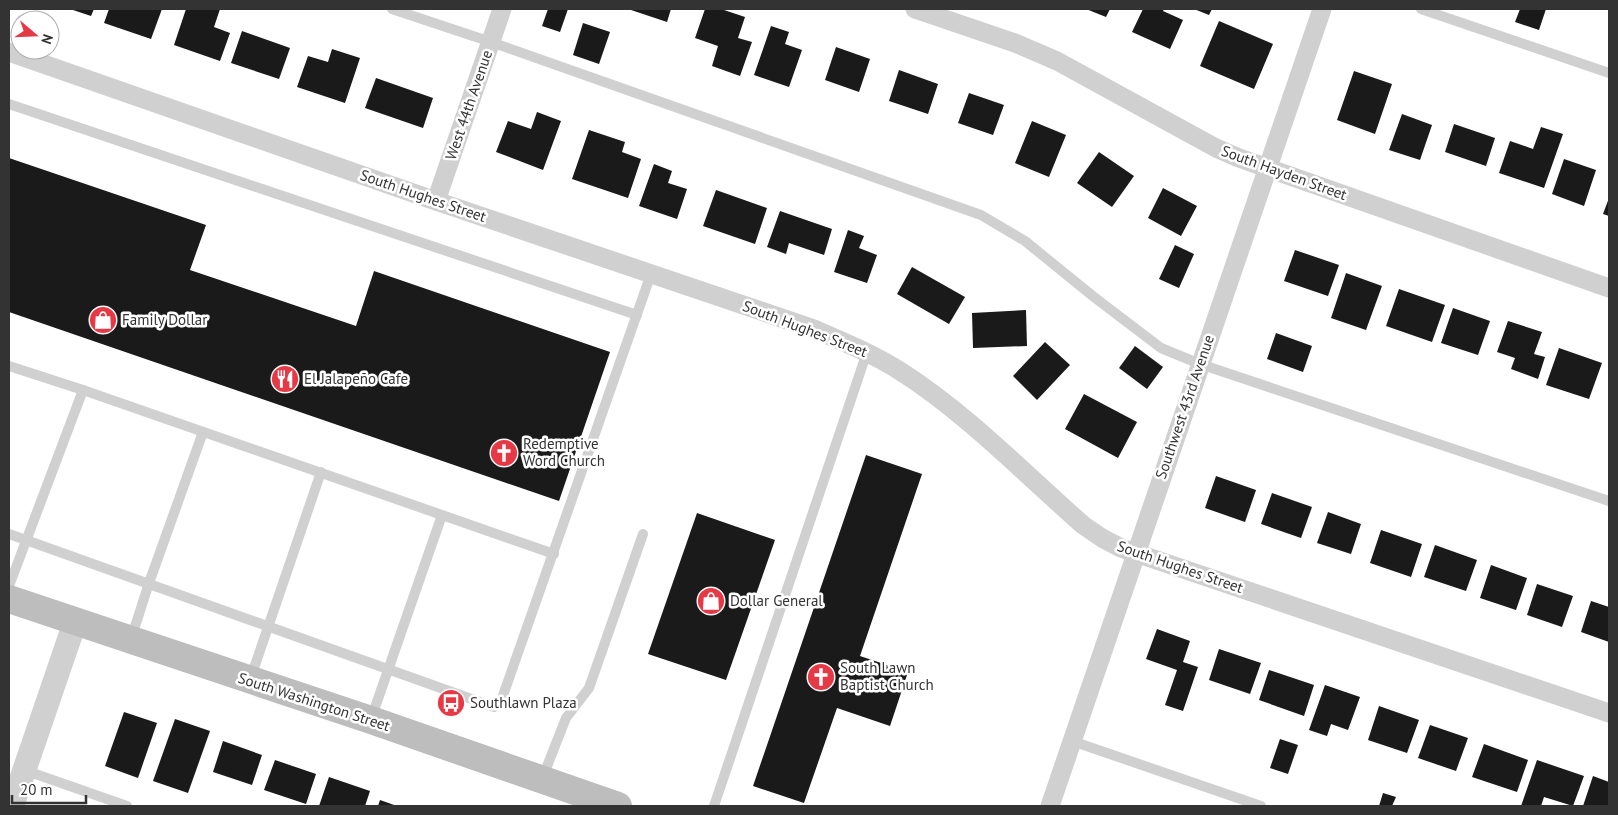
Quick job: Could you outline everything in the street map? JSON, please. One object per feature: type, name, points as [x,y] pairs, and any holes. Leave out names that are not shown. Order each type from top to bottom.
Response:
[{"type":"main road","name":"South Washington Street","points":[[9,599],[371,720],[618,806]]},
{"type":"street","name":"West 44th Avenue","points":[[436,201],[502,9]]},
{"type":"street","name":"South Hayden Street","points":[[915,9],[1015,44],[1057,61],[1216,148],[1267,169],[1609,288]]},
{"type":"street","name":"Southwest 43rd Avenue","points":[[1050,806],[1322,9]]},
{"type":"street","name":"South Hughes Street","points":[[9,52],[814,330],[867,352],[900,371],[934,395],[1083,525],[1102,538],[1136,553],[1609,713]]},
{"type":"street","points":[[12,806],[75,622]]},
{"type":"lane","points":[[392,9],[491,42],[981,215],[1025,241],[1161,348],[1200,364],[1609,501]]},
{"type":"lane","points":[[1421,9],[1609,74]]},
{"type":"lane","points":[[9,104],[637,315]]},
{"type":"lane","points":[[9,534],[494,707],[500,704],[651,274]]},
{"type":"lane","points":[[714,806],[867,352]]},
{"type":"lane","points":[[9,366],[321,472],[554,554]]},
{"type":"lane","points":[[9,586],[82,390]]},
{"type":"lane","points":[[130,641],[203,432]]},
{"type":"lane","points":[[250,680],[321,472]]},
{"type":"lane","points":[[371,720],[442,515]]},
{"type":"lane","points":[[542,780],[566,718],[589,688],[643,534]]},
{"type":"lane","points":[[1072,741],[1261,806]]},
{"type":"lane","points":[[24,770],[127,806]]},
{"type":"building","points":[[70,9],[94,9],[91,16]]},
{"type":"building","points":[[109,9],[162,9],[151,39],[104,23]]},
{"type":"building","points":[[186,9],[220,9],[214,27],[230,33],[220,61],[174,45]]},
{"type":"building","points":[[548,9],[568,9],[560,32],[542,26]]},
{"type":"building","points":[[628,9],[671,9],[667,22]]},
{"type":"building","points":[[705,9],[721,9],[745,17],[738,38],[752,42],[740,76],[712,66],[718,46],[695,38]]},
{"type":"building","points":[[1086,9],[1110,9],[1106,17]]},
{"type":"building","points":[[1143,9],[1164,9],[1163,11],[1183,20],[1170,49],[1132,32]]},
{"type":"building","points":[[1194,9],[1212,9],[1209,15]]},
{"type":"building","points":[[1520,9],[1546,9],[1539,30],[1515,22]]},
{"type":"building","points":[[1219,21],[1273,44],[1254,89],[1200,66]]},
{"type":"building","points":[[583,23],[610,32],[599,64],[573,55]]},
{"type":"building","points":[[771,26],[789,32],[785,44],[802,50],[789,87],[754,75]]},
{"type":"building","points":[[242,31],[290,48],[279,79],[231,63]]},
{"type":"building","points":[[836,47],[870,59],[859,92],[825,80]]},
{"type":"building","points":[[332,49],[360,58],[345,103],[297,87],[308,56],[328,62]]},
{"type":"building","points":[[899,70],[938,84],[928,114],[889,101]]},
{"type":"building","points":[[1354,71],[1392,84],[1375,134],[1337,120]]},
{"type":"building","points":[[376,78],[433,98],[423,128],[365,108]]},
{"type":"building","points":[[969,93],[1004,105],[993,135],[958,123]]},
{"type":"building","points":[[537,112],[561,121],[543,170],[496,152],[508,121],[531,129]]},
{"type":"building","points":[[1402,114],[1432,125],[1420,160],[1389,150]]},
{"type":"building","points":[[1032,121],[1066,135],[1049,177],[1015,163]]},
{"type":"building","points":[[1454,124],[1495,138],[1486,166],[1445,152]]},
{"type":"building","points":[[1541,127],[1563,134],[1544,188],[1499,173],[1510,141],[1533,149]]},
{"type":"building","points":[[589,130],[625,142],[622,152],[641,159],[628,198],[572,179]]},
{"type":"building","points":[[1099,152],[1134,176],[1112,207],[1077,183]]},
{"type":"building","points":[[9,158],[206,225],[190,270],[356,326],[374,271],[610,352],[559,501],[9,312]]},
{"type":"building","points":[[1564,159],[1596,170],[1584,206],[1552,194]]},
{"type":"building","points":[[654,164],[672,171],[668,183],[687,189],[677,219],[639,206]]},
{"type":"building","points":[[1163,188],[1197,206],[1181,236],[1148,218]]},
{"type":"building","points":[[716,190],[767,208],[755,244],[703,226]]},
{"type":"building","points":[[1609,198],[1609,216],[1603,214]]},
{"type":"building","points":[[780,211],[832,229],[824,255],[789,243],[786,254],[767,247]]},
{"type":"building","points":[[848,230],[864,236],[859,248],[877,255],[867,283],[834,272]]},
{"type":"building","points":[[1175,245],[1194,254],[1179,288],[1159,279]]},
{"type":"building","points":[[1295,250],[1339,265],[1328,296],[1284,281]]},
{"type":"building","points":[[912,267],[965,297],[949,324],[897,294]]},
{"type":"building","points":[[1346,273],[1382,286],[1366,330],[1331,318]]},
{"type":"building","points":[[1399,289],[1445,305],[1432,342],[1386,326]]},
{"type":"building","points":[[1453,308],[1490,321],[1478,355],[1441,343]]},
{"type":"building","points":[[1026,310],[1027,346],[973,348],[972,313]]},
{"type":"building","points":[[1508,321],[1542,332],[1534,354],[1545,357],[1538,379],[1511,369],[1515,358],[1497,352]]},
{"type":"building","points":[[1276,333],[1312,346],[1303,372],[1267,359]]},
{"type":"building","points":[[1045,342],[1070,365],[1037,400],[1013,376]]},
{"type":"building","points":[[1135,346],[1163,367],[1147,389],[1119,368]]},
{"type":"building","points":[[1559,348],[1602,363],[1589,399],[1546,385]]},
{"type":"building","points":[[1084,394],[1137,422],[1118,458],[1065,429]]},
{"type":"building","points":[[866,455],[922,474],[860,656],[908,672],[890,726],[837,708],[804,803],[753,786]]},
{"type":"building","points":[[1216,476],[1256,490],[1245,522],[1205,508]]},
{"type":"building","points":[[1272,493],[1312,507],[1301,538],[1261,524]]},
{"type":"building","points":[[1328,512],[1361,524],[1351,554],[1317,543]]},
{"type":"building","points":[[697,513],[775,540],[726,680],[648,654]]},
{"type":"building","points":[[1381,530],[1422,544],[1411,577],[1370,563]]},
{"type":"building","points":[[1435,545],[1477,560],[1466,591],[1424,577]]},
{"type":"building","points":[[1491,565],[1527,578],[1516,610],[1480,598]]},
{"type":"building","points":[[1537,584],[1573,596],[1562,627],[1527,615]]},
{"type":"building","points":[[1591,601],[1609,607],[1609,642],[1581,632]]},
{"type":"building","points":[[1157,629],[1190,641],[1183,662],[1198,667],[1183,711],[1165,705],[1177,670],[1146,659]]},
{"type":"building","points":[[1219,649],[1261,663],[1250,694],[1209,680]]},
{"type":"building","points":[[1269,670],[1314,685],[1304,716],[1259,700]]},
{"type":"building","points":[[1325,685],[1360,697],[1348,730],[1331,724],[1327,736],[1309,730]]},
{"type":"building","points":[[1379,706],[1419,720],[1407,753],[1368,740]]},
{"type":"building","points":[[124,712],[157,723],[138,778],[105,766]]},
{"type":"building","points":[[175,719],[210,731],[188,793],[153,781]]},
{"type":"building","points":[[1430,725],[1468,738],[1456,771],[1418,758]]},
{"type":"building","points":[[1280,739],[1298,745],[1288,774],[1270,768]]},
{"type":"building","points":[[223,741],[262,755],[252,785],[213,772]]},
{"type":"building","points":[[1484,744],[1528,760],[1517,792],[1472,777]]},
{"type":"building","points":[[275,760],[316,774],[306,804],[264,790]]},
{"type":"building","points":[[1537,760],[1584,776],[1573,806],[1544,797],[1541,806],[1521,806]]},
{"type":"building","points":[[1593,776],[1609,782],[1609,806],[1583,806]]},
{"type":"building","points":[[329,777],[370,791],[365,806],[319,806]]},
{"type":"building","points":[[1383,793],[1396,797],[1392,806],[1379,806]]},
{"type":"building","points":[[380,800],[397,806],[378,806]]},
{"type":"place","name":"Family Dollar","points":[[103,320]]},
{"type":"place","name":"El Jalapeño Cafe","points":[[285,379]]},
{"type":"place","name":"Redemptive Word Church","points":[[504,453]]},
{"type":"place","name":"Dollar General","points":[[711,601]]},
{"type":"place","name":"South Lawn Baptist Church","points":[[821,677]]},
{"type":"place","name":"Southlawn Plaza","points":[[451,703]]}]
